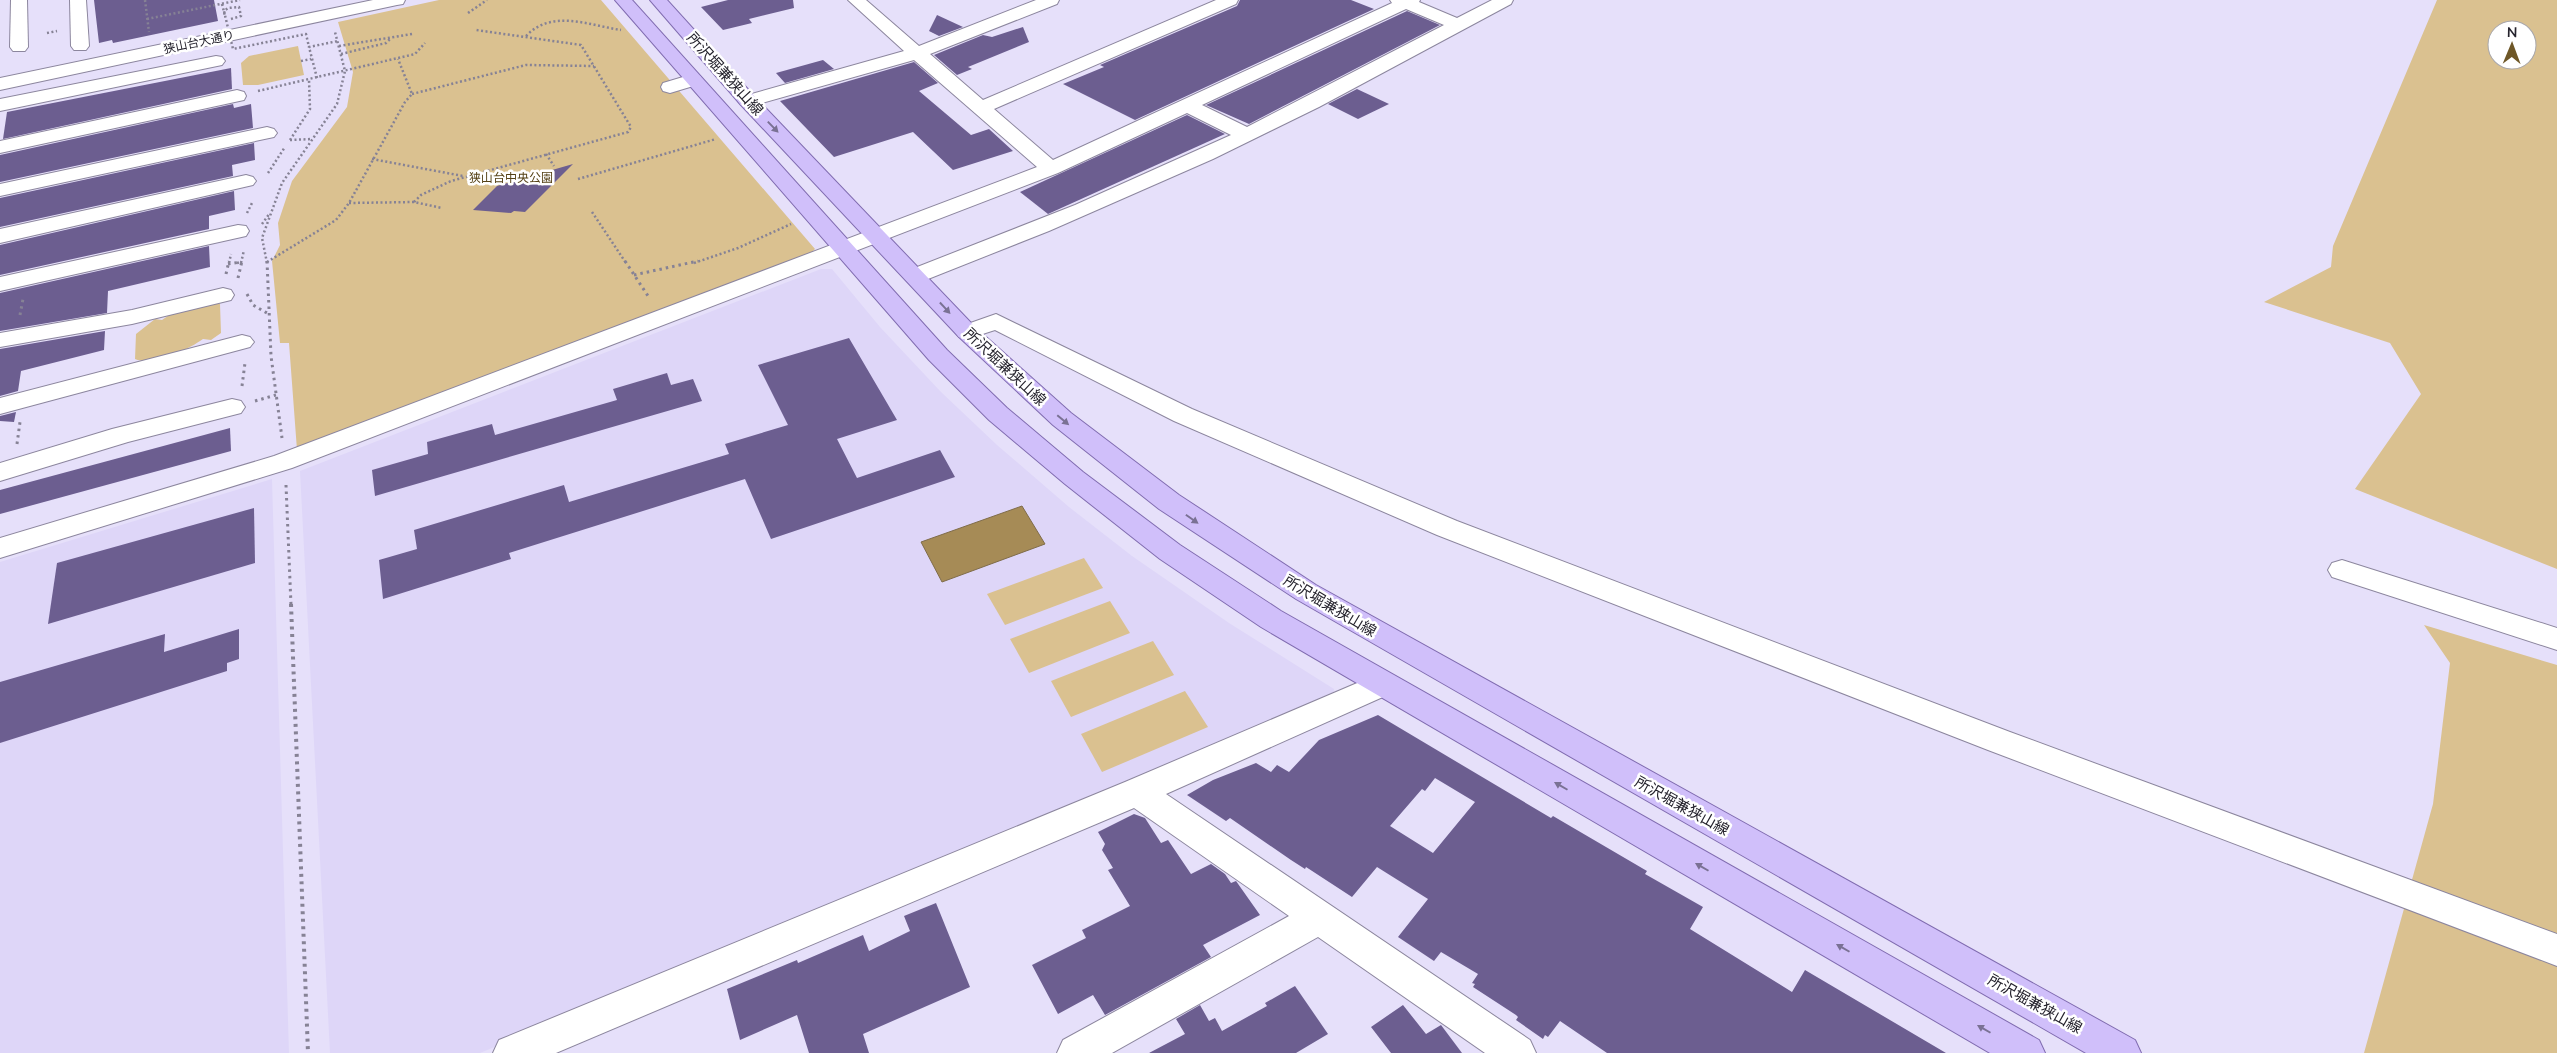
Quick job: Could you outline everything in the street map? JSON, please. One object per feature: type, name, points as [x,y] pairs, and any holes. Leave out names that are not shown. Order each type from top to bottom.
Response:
[{"type":"main road","name":"所沢堀兼狭山線","points":[[623,0],[682,84],[843,248],[938,355],[998,414],[1074,478],[1170,552],[1248,603],[1383,684],[2026,1053]]},
{"type":"main road","name":"所沢堀兼狭山線","points":[[658,0],[748,101],[967,332],[1062,419],[1169,502],[1306,592],[2122,1053]]},
{"type":"street","points":[[0,43],[19,43],[19,0]]},
{"type":"street","points":[[78,0],[80,46]]},
{"type":"street","name":"狭山台大通り","points":[[0,84],[397,0]]},
{"type":"street","points":[[748,101],[917,53],[1051,0]]},
{"type":"street","points":[[981,108],[1230,0]]},
{"type":"street","points":[[915,276],[1093,205],[1247,135],[1505,0]]},
{"type":"street","points":[[0,548],[284,462],[876,234],[1052,169],[1188,106],[1405,1],[1457,24]]},
{"type":"street","points":[[865,2],[917,53],[1052,169]]},
{"type":"street","points":[[0,105],[216,61]]},
{"type":"street","points":[[0,147],[237,96]]},
{"type":"street","points":[[1188,106],[1247,135]]},
{"type":"street","points":[[0,190],[267,132]]},
{"type":"street","points":[[0,236],[250,190]]},
{"type":"street","points":[[0,284],[242,239]]},
{"type":"street","points":[[8,338],[132,317],[237,291]]},
{"type":"street","points":[[967,332],[996,321],[1183,415],[1448,528],[1999,741],[2557,950]]},
{"type":"street","points":[[11,403],[242,342]]},
{"type":"street","points":[[7,470],[121,435],[232,407]]},
{"type":"street","points":[[2342,570],[2557,639]]},
{"type":"street","points":[[512,1053],[1137,792],[1383,684]]},
{"type":"street","points":[[1137,792],[1517,1053]]},
{"type":"street","points":[[1076,1053],[1319,918]]},
{"type":"path","points":[[145,0],[150,37]]},
{"type":"path","points":[[147,19],[240,0]]},
{"type":"path","points":[[468,13],[487,0]]},
{"type":"path","points":[[222,4],[226,19]]},
{"type":"path","points":[[226,19],[241,16],[239,7],[224,11],[233,49],[306,34],[317,78]]},
{"type":"path","points":[[526,36],[536,26],[545,22],[559,21],[628,30]]},
{"type":"path","points":[[282,443],[268,314],[267,262],[262,238],[282,183],[337,104],[345,71],[333,26]]},
{"type":"path","points":[[414,202],[428,191],[466,177],[628,132],[631,127],[581,45],[476,30]]},
{"type":"path","points":[[339,46],[412,34]]},
{"type":"path","points":[[341,54],[386,43],[390,39]]},
{"type":"path","points":[[309,47],[338,41]]},
{"type":"path","points":[[237,96],[398,59],[415,54],[425,43]]},
{"type":"path","points":[[301,61],[312,59]]},
{"type":"path","points":[[398,59],[412,94]]},
{"type":"path","points":[[267,262],[336,220],[349,203],[372,159],[405,102],[412,94],[526,65],[594,66]]},
{"type":"path","points":[[266,175],[310,109],[309,80]]},
{"type":"path","points":[[578,179],[721,138]]},
{"type":"path","points":[[290,140],[313,139]]},
{"type":"path","points":[[546,154],[554,166]]},
{"type":"path","points":[[372,159],[466,177]]},
{"type":"path","points":[[237,291],[242,239],[250,190]]},
{"type":"path","points":[[349,203],[414,202],[442,208]]},
{"type":"path","points":[[262,224],[272,209]]},
{"type":"path","points":[[592,212],[653,303]]},
{"type":"path","points":[[634,275],[673,269],[754,242],[771,230],[798,221]]},
{"type":"path","points":[[242,239],[228,264],[237,291],[268,314]]},
{"type":"path","points":[[228,264],[241,262]]},
{"type":"path","points":[[8,338],[27,278]]},
{"type":"path","points":[[232,407],[240,392],[246,369],[242,342]]},
{"type":"path","points":[[7,470],[11,403]]},
{"type":"path","points":[[285,477],[308,1053]]},
{"type":"shaded area","points":[[821,269],[832,269],[880,327],[941,392],[997,445],[1069,507],[1132,556],[1229,623],[1334,689],[1333,699],[480,1053],[330,1053],[300,471]]},
{"type":"shaded area","points":[[272,479],[289,1053],[0,1053],[0,562]]},
{"type":"shaded area","points":[[1022,506],[1045,544],[942,582],[921,542]]},
{"type":"green space","name":"狭山台中央公園","points":[[439,0],[601,0],[815,249],[810,254],[297,450],[289,343],[280,343],[272,261],[280,245],[278,223],[292,181],[347,107],[353,72],[338,22]]},
{"type":"green space","points":[[2437,0],[2557,0],[2557,569],[2355,489],[2421,394],[2390,343],[2264,302],[2331,267],[2333,246]]},
{"type":"green space","points":[[298,46],[304,75],[258,85],[243,85],[241,63],[249,56]]},
{"type":"green space","points":[[205,301],[220,304],[221,333],[211,340],[203,339],[188,348],[161,359],[143,361],[135,359],[136,334],[155,319],[162,320],[182,306]]},
{"type":"green space","points":[[1084,558],[1103,588],[1005,625],[987,594]]},
{"type":"green space","points":[[1110,601],[1130,633],[1029,673],[1010,639]]},
{"type":"green space","points":[[2424,625],[2557,665],[2557,1053],[2364,1053],[2433,804],[2450,663]]},
{"type":"green space","points":[[1153,641],[1174,675],[1071,717],[1051,681]]},
{"type":"green space","points":[[1185,691],[1208,727],[1102,772],[1081,734]]},
{"type":"building","points":[[94,0],[214,0],[218,21],[113,43],[112,40],[99,43]]},
{"type":"building","points":[[728,0],[793,0],[794,8],[749,19],[752,23],[723,30],[701,7]]},
{"type":"building","points":[[1240,0],[1351,0],[1374,9],[1135,120],[1063,84],[1104,67],[1100,65],[1237,6]]},
{"type":"building","points":[[1407,11],[1440,25],[1249,124],[1206,105]]},
{"type":"building","points":[[937,15],[963,27],[939,36],[929,31]]},
{"type":"building","points":[[1023,27],[1029,42],[968,67],[972,69],[957,75],[934,55],[983,35],[992,37]]},
{"type":"building","points":[[823,60],[834,69],[785,83],[776,73]]},
{"type":"building","points":[[914,62],[938,83],[919,91],[971,135],[989,129],[1013,151],[953,170],[913,132],[834,157],[780,101]]},
{"type":"building","points":[[231,68],[232,89],[3,139],[7,112]]},
{"type":"building","points":[[1357,89],[1389,104],[1358,119],[1328,104]]},
{"type":"building","points":[[233,104],[234,108],[251,104],[253,128],[0,182],[0,155]]},
{"type":"building","points":[[1187,115],[1225,134],[1048,214],[1020,192]]},
{"type":"building","points":[[254,143],[255,160],[232,165],[233,176],[0,227],[0,198]]},
{"type":"building","points":[[573,164],[525,212],[514,211],[511,213],[473,210],[497,186]]},
{"type":"building","points":[[234,191],[235,210],[209,216],[209,229],[0,275],[0,245]]},
{"type":"building","points":[[209,246],[210,267],[108,291],[107,313],[0,331],[0,293]]},
{"type":"building","points":[[105,331],[104,350],[21,371],[18,391],[0,396],[0,349]]},
{"type":"building","points":[[849,338],[897,420],[837,439],[857,478],[940,450],[955,477],[771,539],[745,479],[509,553],[511,559],[383,599],[379,560],[417,549],[414,530],[564,485],[569,502],[729,454],[725,444],[788,425],[758,365]]},
{"type":"building","points":[[667,373],[671,385],[693,379],[702,401],[375,496],[372,470],[428,454],[427,442],[492,424],[495,435],[617,400],[613,389]]},
{"type":"building","points":[[16,412],[14,422],[0,421],[0,416]]},
{"type":"building","points":[[230,428],[231,451],[0,514],[0,490]]},
{"type":"building","points":[[254,508],[255,563],[48,624],[57,563]]},
{"type":"building","points":[[239,629],[239,659],[227,663],[227,671],[0,743],[0,682],[165,634],[164,652]]},
{"type":"building","points":[[1378,715],[1551,818],[1553,816],[1647,871],[1645,874],[1703,907],[1690,929],[1792,992],[1805,970],[1946,1053],[1607,1053],[1560,1021],[1548,1037],[1545,1035],[1543,1039],[1516,1020],[1518,1017],[1516,1015],[1473,987],[1475,984],[1472,983],[1478,974],[1441,952],[1434,961],[1398,937],[1428,899],[1377,867],[1352,897],[1306,867],[1305,869],[1291,860],[1230,818],[1226,821],[1187,795],[1213,780],[1256,763],[1271,772],[1277,765],[1289,772],[1319,740]],"holes":[[[1435,778],[1475,802],[1433,853],[1390,826],[1422,789],[1425,791]]]},
{"type":"building","points":[[1134,814],[1145,818],[1161,843],[1168,840],[1191,874],[1211,864],[1225,874],[1231,883],[1236,881],[1260,915],[1203,945],[1211,957],[1105,1015],[1093,995],[1058,1014],[1032,965],[1086,938],[1082,930],[1130,906],[1108,870],[1113,868],[1102,850],[1105,844],[1098,832]]},
{"type":"building","points":[[936,903],[970,987],[863,1034],[869,1053],[809,1053],[797,1015],[740,1040],[727,989],[797,960],[798,963],[863,935],[869,951],[910,931],[904,916]]},
{"type":"building","points":[[1295,986],[1328,1034],[1296,1053],[1149,1053],[1185,1034],[1176,1019],[1200,1005],[1209,1021],[1215,1018],[1222,1031],[1267,1006],[1265,1003]]},
{"type":"building","points":[[1403,1005],[1426,1034],[1441,1025],[1462,1053],[1391,1053],[1371,1027]]}]
